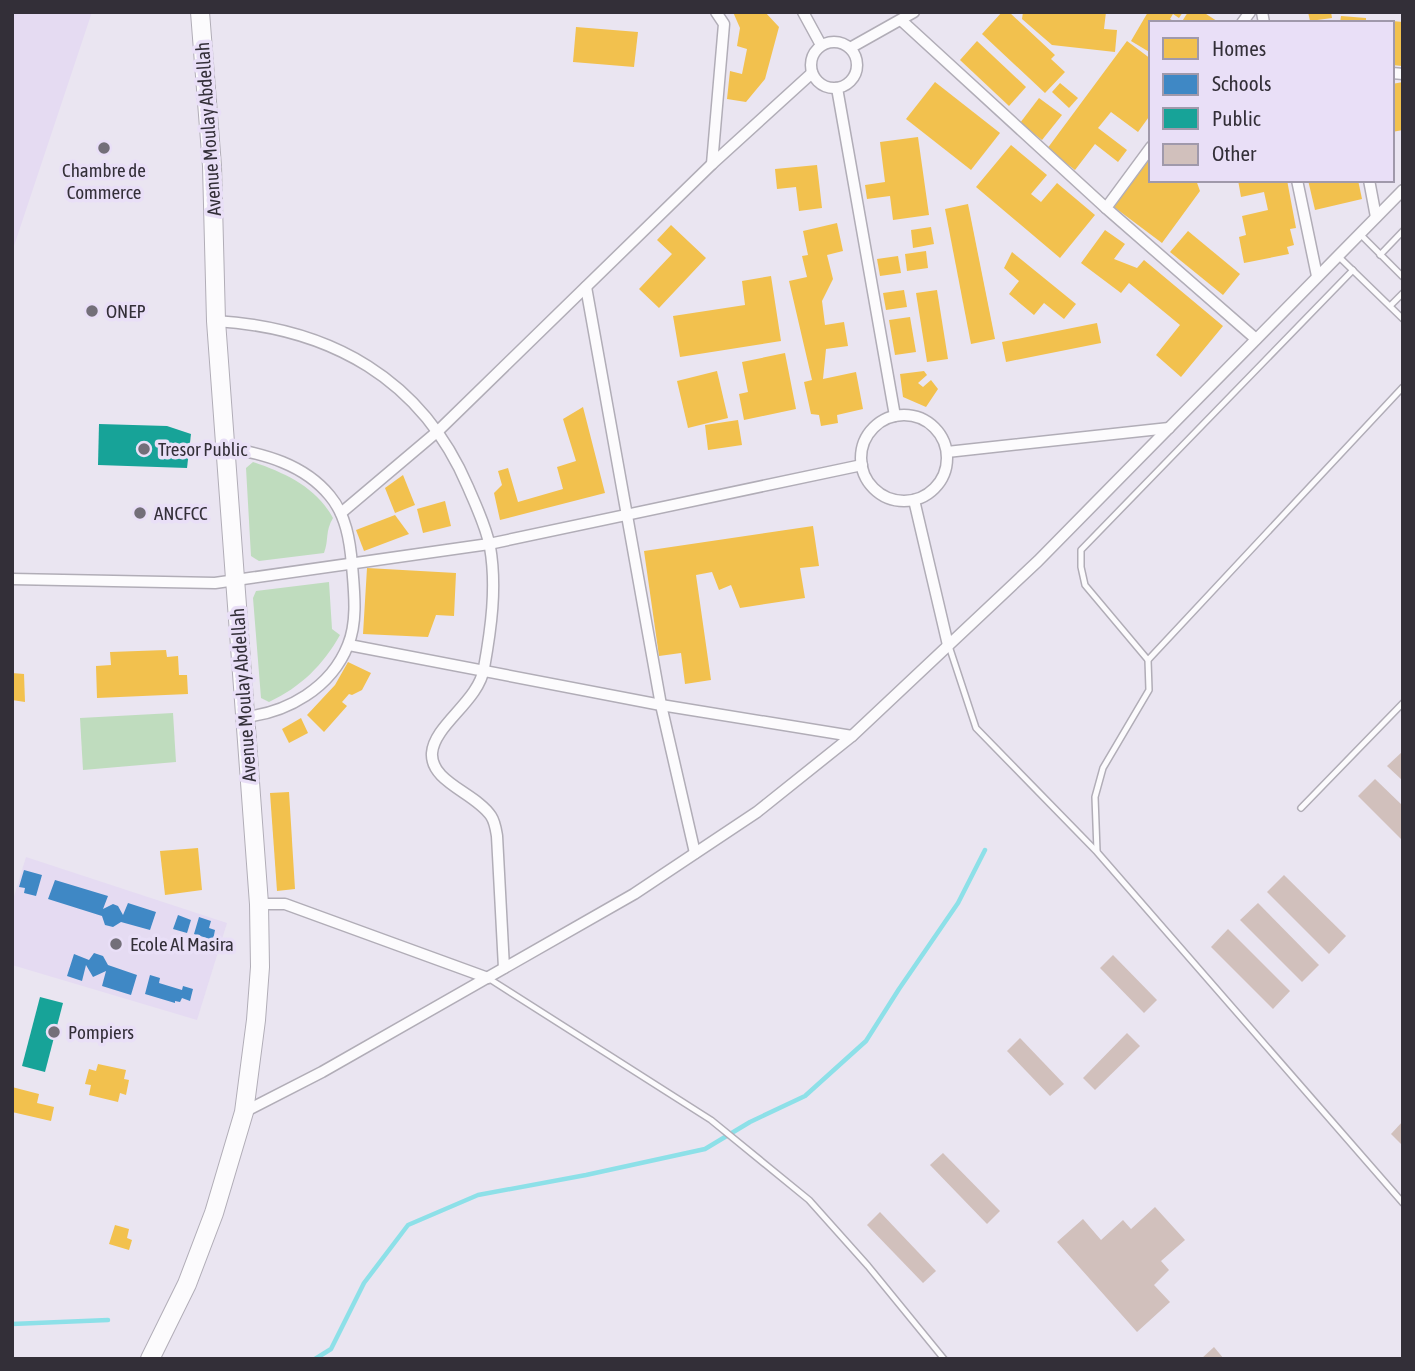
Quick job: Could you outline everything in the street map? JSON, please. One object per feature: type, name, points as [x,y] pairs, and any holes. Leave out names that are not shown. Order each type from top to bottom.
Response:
[{"type":"main road","name":"Avenue Moulay Abdellah","points":[[150,1359],[187,1284],[214,1213],[244,1112],[260,967],[259,904],[216,321],[212,166],[200,12]]},
{"type":"street","points":[[712,164],[724,24],[716,12]]},
{"type":"street","points":[[803,12],[821,45]]},
{"type":"street","points":[[850,48],[914,12]]},
{"type":"street","points":[[902,21],[1106,208],[1256,339]]},
{"type":"street","points":[[836,42],[850,48],[855,54],[857,69],[850,82],[836,88],[822,85],[812,73],[812,57],[821,45],[836,42]]},
{"type":"street","points":[[341,513],[438,431],[712,164],[812,73]]},
{"type":"street","points":[[836,88],[895,416]]},
{"type":"street","points":[[1106,208],[1149,150]]},
{"type":"street","points":[[1297,182],[1317,276]]},
{"type":"street","points":[[1369,182],[1376,217]]},
{"type":"street","points":[[244,1112],[322,1072],[634,894],[757,812],[852,736],[1038,561],[1403,190]]},
{"type":"street","points":[[586,287],[661,705],[695,853]]},
{"type":"street","points":[[216,321],[274,328],[354,356],[416,405],[453,453],[479,513],[489,544],[494,581],[484,673],[473,694],[436,739],[432,753],[434,767],[439,775],[480,803],[493,818],[497,836],[504,968]]},
{"type":"street","points":[[912,415],[929,422],[941,435],[947,452],[942,478],[930,492],[914,500],[891,499],[881,494],[872,486],[862,466],[863,447],[871,430],[895,416],[912,415]]},
{"type":"street","points":[[947,452],[1169,428]]},
{"type":"street","points":[[225,447],[266,456],[294,467],[320,485],[341,513],[352,552],[354,594],[349,645],[338,663],[326,678],[299,701],[266,715],[244,717]]},
{"type":"street","points":[[12,579],[215,583],[489,544],[862,466]]},
{"type":"street","points":[[914,500],[948,645]]},
{"type":"street","points":[[349,645],[484,673],[852,736]]},
{"type":"street","points":[[259,904],[285,904],[488,978]]},
{"type":"lane","points":[[1380,255],[1403,231]]},
{"type":"lane","points":[[1359,233],[1403,277]]},
{"type":"lane","points":[[1337,255],[1403,319]]},
{"type":"lane","points":[[1097,852],[1095,797],[1103,768],[1149,690],[1148,660],[1086,585],[1081,567],[1082,550],[1353,270]]},
{"type":"lane","points":[[1390,306],[1403,293]]},
{"type":"lane","points":[[1148,660],[1403,387]]},
{"type":"lane","points":[[948,645],[976,728],[1097,852],[1403,1203]]},
{"type":"lane","points":[[1301,808],[1403,703]]},
{"type":"lane","points":[[488,978],[711,1120],[809,1200],[868,1266],[944,1359]]},
{"type":"shaded area","points":[[12,12],[92,12],[12,252]]},
{"type":"shaded area","name":"Ecole Al Masira","points":[[26,857],[227,923],[197,1020],[12,965],[12,903]]},
{"type":"green space","points":[[253,462],[299,482],[326,507],[333,518],[324,553],[259,561],[251,556],[246,468]]},
{"type":"green space","points":[[329,582],[332,629],[340,635],[319,665],[301,682],[269,702],[261,698],[253,598],[256,591]]},
{"type":"green space","points":[[173,713],[176,762],[83,770],[80,718]]},
{"type":"building: Homes","points":[[733,12],[765,12],[779,27],[765,79],[746,102],[727,99],[730,71],[742,74],[747,49],[737,46],[740,28]]},
{"type":"building: Homes","points":[[1002,12],[1009,12],[1055,55],[1051,59],[1065,72],[1045,93],[982,34]]},
{"type":"building: Homes","points":[[1023,12],[1106,12],[1104,29],[1117,30],[1115,52],[1052,45],[1022,19]]},
{"type":"building: Homes","points":[[1148,12],[1183,12],[1179,18],[1173,14],[1170,19],[1174,21],[1149,21],[1149,52],[1131,41]]},
{"type":"building: Homes","points":[[1188,12],[1203,12],[1217,21],[1182,21]]},
{"type":"building: Homes","points":[[1308,12],[1331,12],[1332,18],[1310,21]]},
{"type":"building: Homes","points":[[1341,16],[1366,18],[1366,21],[1340,21]]},
{"type":"building: Homes","points":[[1394,21],[1403,22],[1402,66],[1394,65]]},
{"type":"building: Homes","points":[[576,27],[638,32],[634,67],[573,62]]},
{"type":"building: Homes","points":[[977,41],[1026,87],[1009,106],[960,60]]},
{"type":"building: Homes","points":[[1127,41],[1149,58],[1149,117],[1138,132],[1111,112],[1098,128],[1127,150],[1118,162],[1095,144],[1075,170],[1047,149]]},
{"type":"building: Homes","points":[[935,82],[1000,133],[971,170],[906,119]]},
{"type":"building: Homes","points":[[1403,82],[1403,130],[1394,132],[1394,84]]},
{"type":"building: Homes","points":[[1060,83],[1078,98],[1069,108],[1052,92]]},
{"type":"building: Homes","points":[[1039,98],[1062,115],[1042,140],[1020,123]]},
{"type":"building: Homes","points":[[918,137],[929,215],[893,220],[890,196],[867,199],[865,185],[885,182],[880,142]]},
{"type":"building: Homes","points":[[1011,145],[1047,175],[1031,194],[1041,202],[1057,183],[1095,215],[1060,258],[976,187]]},
{"type":"building: Homes","points":[[1149,160],[1149,182],[1197,182],[1200,191],[1162,243],[1114,207]]},
{"type":"building: Homes","points":[[817,165],[822,208],[799,211],[796,187],[777,189],[775,169]]},
{"type":"building: Homes","points":[[1238,182],[1287,182],[1296,228],[1290,229],[1294,245],[1287,247],[1289,254],[1244,263],[1239,237],[1246,235],[1242,216],[1268,210],[1264,192],[1241,197]]},
{"type":"building: Homes","points":[[1308,182],[1358,182],[1362,199],[1315,210]]},
{"type":"building: Homes","points":[[968,204],[995,339],[971,344],[945,209]]},
{"type":"building: Homes","points":[[837,223],[843,251],[827,255],[833,279],[822,301],[825,325],[844,322],[848,346],[826,349],[823,379],[856,372],[863,409],[837,415],[838,423],[821,426],[819,415],[811,414],[804,382],[812,380],[789,281],[807,277],[802,256],[808,255],[803,231]]},
{"type":"building: Homes","points":[[671,225],[706,258],[659,308],[639,289],[672,254],[657,240]]},
{"type":"building: Homes","points":[[931,227],[934,244],[913,248],[911,230]]},
{"type":"building: Homes","points":[[1105,230],[1125,244],[1114,259],[1137,268],[1144,260],[1223,326],[1181,377],[1156,355],[1180,325],[1129,283],[1121,293],[1081,263]]},
{"type":"building: Homes","points":[[1188,231],[1240,274],[1223,295],[1170,252]]},
{"type":"building: Homes","points":[[926,251],[928,268],[907,271],[905,254]]},
{"type":"building: Homes","points":[[1012,252],[1076,304],[1064,319],[1044,303],[1034,315],[1009,294],[1019,281],[1004,268]]},
{"type":"building: Homes","points":[[898,256],[901,273],[880,276],[877,259]]},
{"type":"building: Homes","points":[[771,276],[781,341],[680,357],[673,316],[745,305],[742,281]]},
{"type":"building: Homes","points":[[904,290],[907,307],[886,310],[883,293]]},
{"type":"building: Homes","points":[[937,290],[948,359],[927,362],[916,293]]},
{"type":"building: Homes","points":[[910,317],[916,352],[895,355],[889,320]]},
{"type":"building: Homes","points":[[1097,323],[1101,343],[1006,362],[1002,342]]},
{"type":"building: Homes","points":[[785,353],[796,409],[744,420],[739,394],[748,392],[742,362]]},
{"type":"building: Homes","points":[[717,371],[728,418],[688,428],[677,381]]},
{"type":"building: Homes","points":[[924,371],[927,375],[918,383],[923,387],[931,380],[938,389],[926,407],[903,397],[900,374]]},
{"type":"building: Homes","points":[[583,407],[605,493],[500,520],[494,493],[502,485],[498,471],[508,468],[518,502],[563,489],[557,467],[576,461],[563,419]]},
{"type":"building: Homes","points":[[738,420],[742,445],[708,450],[705,425]]},
{"type":"building: Homes","points":[[403,475],[415,505],[395,513],[385,488]]},
{"type":"building: Homes","points":[[445,501],[451,526],[423,533],[417,509]]},
{"type":"building: Homes","points":[[395,515],[409,534],[364,551],[356,530]]},
{"type":"building: Homes","points":[[813,526],[819,566],[800,568],[805,598],[740,608],[731,585],[719,590],[712,572],[696,575],[711,680],[685,684],[681,653],[659,656],[644,551]]},
{"type":"building: Homes","points":[[367,568],[456,573],[454,616],[436,615],[428,637],[363,634]]},
{"type":"building: Homes","points":[[166,650],[167,657],[178,656],[179,675],[187,675],[188,694],[97,698],[96,666],[111,665],[110,652]]},
{"type":"building: Homes","points":[[348,662],[371,673],[362,690],[349,694],[342,702],[347,706],[324,732],[307,715],[335,685]]},
{"type":"building: Homes","points":[[12,673],[24,674],[25,702],[12,700]]},
{"type":"building: Homes","points":[[301,718],[308,733],[289,743],[282,729]]},
{"type":"building: Homes","points":[[289,792],[295,889],[277,891],[270,793]]},
{"type":"building: Homes","points":[[198,848],[202,890],[165,895],[160,851]]},
{"type":"building: Homes","points":[[98,1064],[126,1070],[124,1079],[129,1080],[126,1095],[120,1093],[118,1102],[89,1095],[91,1085],[85,1084],[89,1069],[96,1071]]},
{"type":"building: Homes","points":[[12,1087],[39,1094],[37,1103],[54,1107],[51,1121],[12,1112]]},
{"type":"building: Homes","points":[[115,1225],[129,1229],[127,1238],[132,1240],[129,1250],[109,1244]]},
{"type":"building: Schools","points":[[24,870],[42,875],[36,896],[24,893],[25,888],[19,887]]},
{"type":"building: Schools","points":[[55,880],[108,896],[103,909],[113,904],[118,906],[123,915],[128,903],[156,912],[150,930],[121,922],[113,927],[105,925],[102,916],[48,899]]},
{"type":"building: Schools","points":[[178,915],[191,920],[187,933],[173,929]]},
{"type":"building: Schools","points":[[199,917],[211,921],[209,928],[215,930],[213,940],[194,934]]},
{"type":"building: Schools","points":[[94,953],[103,956],[108,965],[137,975],[131,995],[102,986],[106,971],[93,977],[86,965],[82,981],[67,976],[74,954],[89,960]]},
{"type":"building: Schools","points":[[150,975],[160,978],[159,983],[182,990],[183,986],[193,989],[190,1001],[182,998],[175,1003],[145,994]]},
{"type":"building: Public","name":"Tresor Public","points":[[99,424],[167,426],[191,434],[187,468],[98,465]]},
{"type":"building: Public","points":[[40,997],[63,1003],[45,1072],[22,1066]]},
{"type":"building: Other","points":[[1403,751],[1403,781],[1387,766]]},
{"type":"building: Other","points":[[1375,779],[1403,806],[1403,841],[1358,796]]},
{"type":"building: Other","points":[[1284,875],[1346,936],[1329,954],[1267,892]]},
{"type":"building: Other","points":[[1258,903],[1319,965],[1302,982],[1240,920]]},
{"type":"building: Other","points":[[1228,929],[1290,991],[1273,1009],[1211,947]]},
{"type":"building: Other","points":[[1113,955],[1157,1000],[1144,1013],[1100,968]]},
{"type":"building: Other","points":[[1127,1033],[1140,1046],[1095,1090],[1083,1078]]},
{"type":"building: Other","points":[[1020,1038],[1064,1084],[1050,1096],[1007,1051]]},
{"type":"building: Other","points":[[1403,1121],[1403,1146],[1391,1134]]},
{"type":"building: Other","points":[[943,1153],[1000,1211],[987,1224],[930,1165]]},
{"type":"building: Other","points":[[1155,1207],[1185,1240],[1161,1261],[1169,1270],[1154,1285],[1170,1302],[1137,1332],[1057,1242],[1083,1219],[1101,1240],[1123,1220],[1131,1229]]},
{"type":"building: Other","points":[[880,1212],[936,1271],[923,1283],[867,1225]]},
{"type":"building: Other","points":[[1214,1347],[1224,1359],[1201,1359]]},
{"type":"waterway","points":[[315,1359],[331,1349],[364,1283],[408,1225],[478,1195],[705,1149],[750,1122],[805,1096],[866,1041],[958,903],[985,850]]},
{"type":"waterway","points":[[12,1324],[108,1320]]},
{"type":"place","name":"Chambre de Commerce","points":[[104,148]]},
{"type":"place","name":"ONEP","points":[[92,311]]},
{"type":"place","name":"Tresor Public","points":[[144,449]]},
{"type":"place","name":"ANCFCC","points":[[140,513]]},
{"type":"place","name":"Ecole Al Masira","points":[[116,944]]},
{"type":"place","name":"Pompiers","points":[[54,1032]]}]
